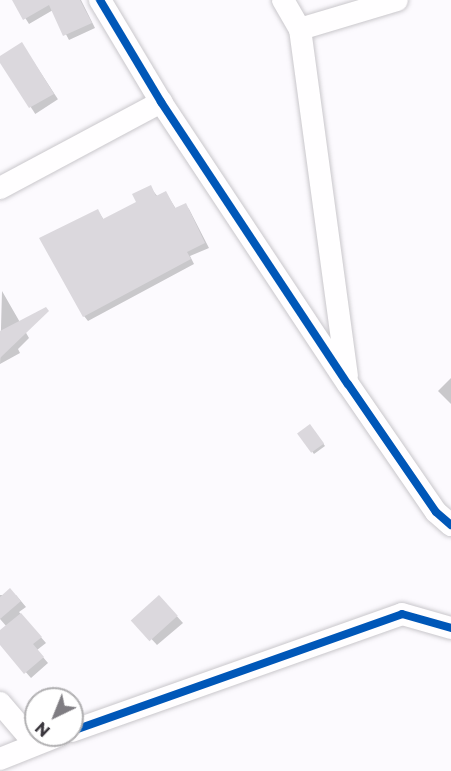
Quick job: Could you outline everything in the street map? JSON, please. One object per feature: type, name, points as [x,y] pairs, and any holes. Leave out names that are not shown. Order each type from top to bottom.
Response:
[{"type":"street","points":[[100,0],[161,102],[348,384],[436,512],[451,525]]},
{"type":"street","points":[[283,0],[300,29],[348,384]]},
{"type":"street","points":[[300,29],[397,0]]},
{"type":"street","points":[[0,188],[161,102]]},
{"type":"street","points":[[84,727],[402,614],[451,628]]},
{"type":"street","points":[[0,703],[24,731]]},
{"type":"street","points":[[0,759],[28,747]]},
{"type":"building","points":[[12,0],[80,0],[92,23],[63,36],[49,5],[23,20]]},
{"type":"building","points":[[22,42],[54,94],[29,108],[0,63],[0,56]]},
{"type":"building","points":[[151,185],[156,196],[166,191],[175,208],[186,203],[205,243],[187,252],[191,259],[83,317],[39,238],[98,209],[103,219],[136,202],[132,194]]},
{"type":"building","points":[[46,307],[49,311],[0,358],[0,331]]},
{"type":"building","points":[[310,424],[324,443],[311,453],[297,433]]},
{"type":"building","points":[[10,588],[21,601],[0,619],[0,597]]},
{"type":"building","points":[[159,595],[178,616],[149,641],[131,620]]},
{"type":"building","points":[[21,613],[42,637],[33,644],[44,657],[24,674],[0,645],[0,630]]},
{"type":"cycle path","points":[[100,0],[161,102],[348,384],[436,512],[451,525]]},
{"type":"cycle path","points":[[84,727],[402,614],[451,628]]}]
